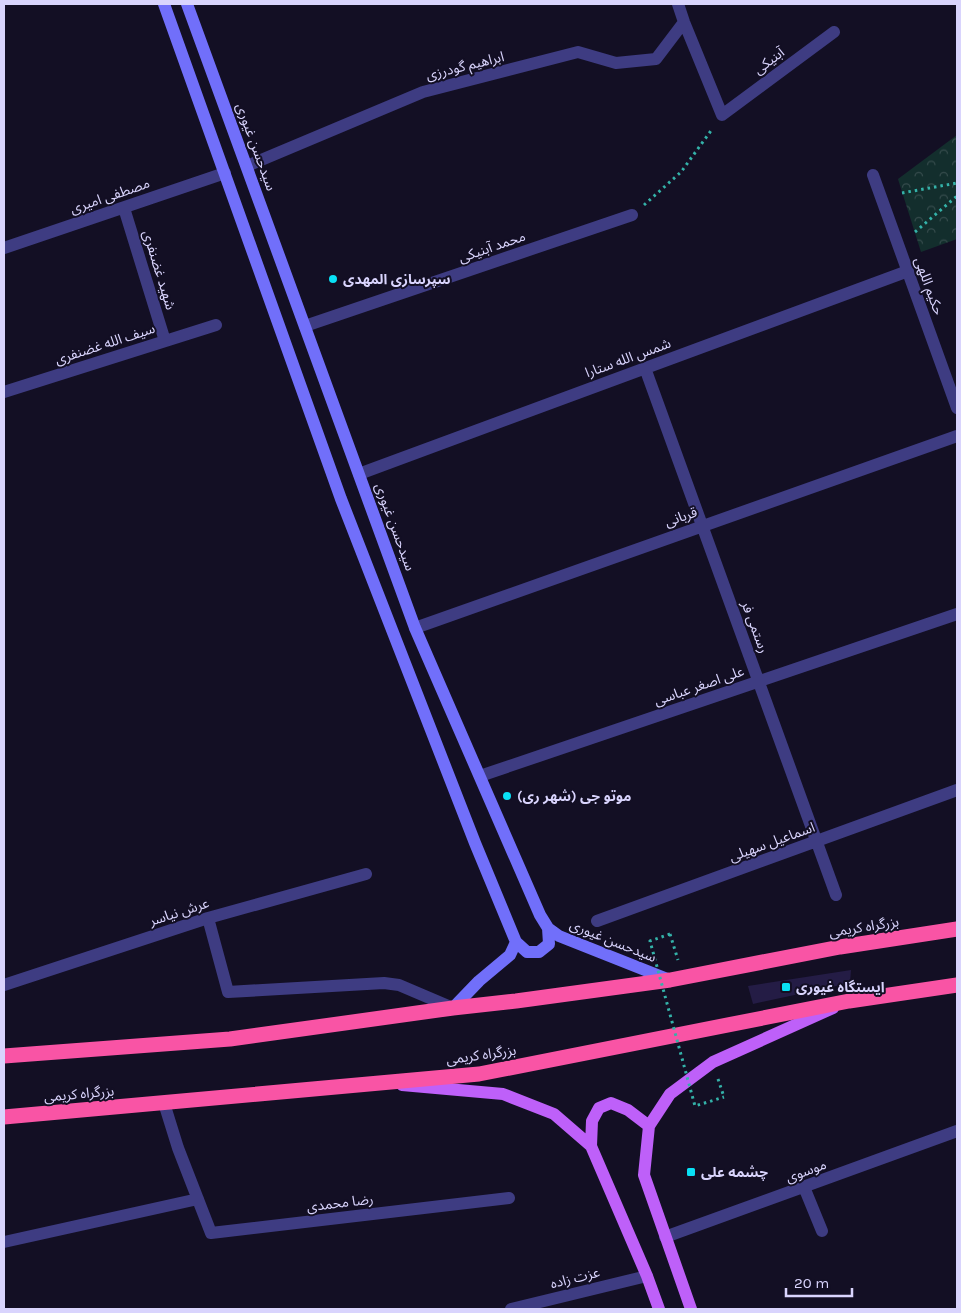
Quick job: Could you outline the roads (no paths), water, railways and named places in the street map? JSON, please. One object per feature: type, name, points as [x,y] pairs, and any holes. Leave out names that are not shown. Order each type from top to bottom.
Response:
[{"type":"highway","name":"بزرگراه کریمی","points":[[4,1056],[230,1039],[677,979],[840,947],[957,930]]},
{"type":"highway","name":"بزرگراه کریمی","points":[[4,1117],[479,1074],[849,1001],[957,985]]},
{"type":"main road","points":[[164,4],[341,499],[475,843],[516,942],[527,952],[539,952],[549,944],[548,928]]},
{"type":"main road","name":"سیدحسن غیوری","points":[[188,4],[415,628],[540,915],[548,928],[559,936],[677,979]]},
{"type":"main road","points":[[452,1008],[479,981],[510,955],[516,942]]},
{"type":"main road","points":[[691,1309],[644,1175],[649,1126],[670,1094],[713,1062],[849,1001]]},
{"type":"main road","points":[[375,1083],[503,1094],[554,1114],[591,1146]]},
{"type":"main road","points":[[649,1126],[628,1110],[611,1103],[599,1108],[592,1121],[591,1146],[647,1276],[659,1309]]},
{"type":"street","points":[[678,4],[684,22]]},
{"type":"street","name":"ابراهیم گودرزی","points":[[247,166],[423,92],[441,87],[578,52],[616,63],[656,59],[684,22]]},
{"type":"street","name":"آبنیکی","points":[[684,22],[722,115],[834,32]]},
{"type":"street","name":"مصطفی امیری","points":[[4,248],[225,173]]},
{"type":"street","name":"حکیم اللهی","points":[[872,175],[957,408]]},
{"type":"street","name":"شهید غضنفری","points":[[124,208],[165,341]]},
{"type":"street","name":"محمد آبنیکی","points":[[305,326],[632,215]]},
{"type":"street","name":"شمس الله ستارا","points":[[359,474],[908,271]]},
{"type":"street","name":"سیف الله غضنفری","points":[[4,392],[216,325]]},
{"type":"street","name":"رستمی فر","points":[[645,368],[836,895]]},
{"type":"street","name":"قربانی","points":[[415,628],[957,436]]},
{"type":"street","name":"علی اصغر عباسی","points":[[480,776],[957,614]]},
{"type":"street","name":"اسماعیل سهیلی","points":[[596,921],[957,790]]},
{"type":"street","name":"عرش نیاسر","points":[[4,985],[208,918],[366,874]]},
{"type":"street","points":[[208,918],[228,992],[384,983],[400,985],[452,1008]]},
{"type":"street","name":"رضا محمدی","points":[[164,1103],[178,1148],[211,1233],[509,1198]]},
{"type":"street","name":"موسوی","points":[[665,1237],[957,1131]]},
{"type":"street","points":[[804,1188],[822,1231]]},
{"type":"street","points":[[4,1242],[198,1199]]},
{"type":"street","name":"عزت زاده","points":[[511,1309],[647,1276]]},
{"type":"place","name":"سپرسازی المهدی","points":[[333,279]]},
{"type":"place","name":"موتو جی (شهر ری)","points":[[507,796]]},
{"type":"place","name":"ایستگاه غیوری","points":[[786,987]]},
{"type":"place","name":"چشمه علی","points":[[691,1172]]}]
